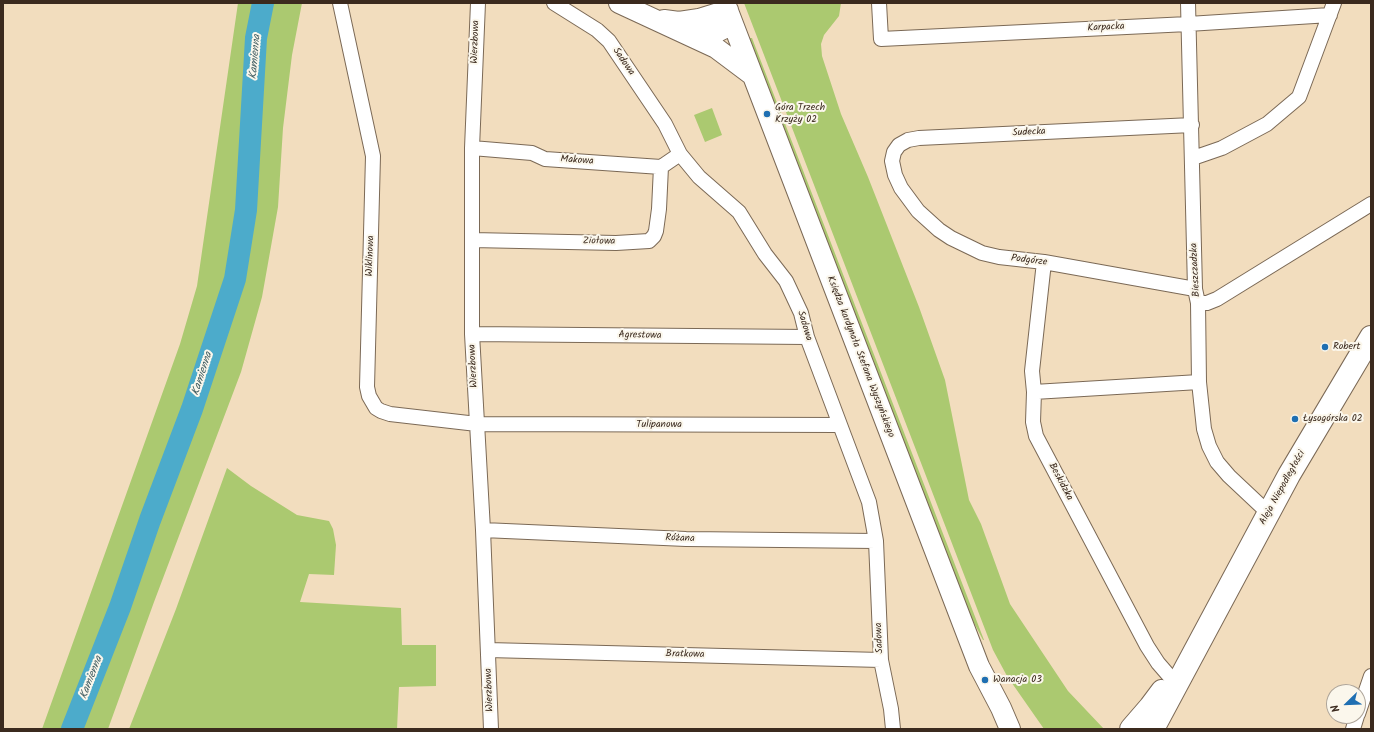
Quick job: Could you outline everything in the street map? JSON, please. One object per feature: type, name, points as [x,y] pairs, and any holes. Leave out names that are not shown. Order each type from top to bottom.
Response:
[{"type":"main road","points":[[620,3],[716,48],[752,75]]},
{"type":"main road","points":[[656,20],[679,22],[728,12]]},
{"type":"main road","points":[[695,38],[714,33],[728,12]]},
{"type":"main road","name":"Księdza kardynała Stefana Wyszyńskiego","points":[[728,12],[979,666],[1010,729]]},
{"type":"main road","name":"Aleja Niepodległości","points":[[1154,729],[1293,468],[1371,337]]},
{"type":"main road","name":"Aleja Niepodległości","points":[[1131,729],[1201,642]]},
{"type":"main road","name":"Księdza kardynała Stefana Wyszyńskiego","points":[[1001,708],[1022,729]]},
{"type":"street","name":"Wiklinowa","points":[[340,3],[373,151],[374,164],[367,374],[369,396],[376,408],[386,413],[477,424]]},
{"type":"street","name":"Wierzbowa","points":[[478,3],[472,148],[472,334],[483,530],[491,729]]},
{"type":"street","name":"Sadowa","points":[[554,3],[597,30],[609,41],[665,124],[680,154],[699,177],[739,212],[765,254],[786,281],[801,313],[807,337],[869,502],[876,541],[881,660],[891,709],[893,729]]},
{"type":"street","name":"Karpacka","points":[[879,3],[881,39],[1188,24],[1332,9]]},
{"type":"street","name":"Bieszczadzka","points":[[1188,3],[1195,289],[1198,303],[1199,382],[1204,428],[1209,446],[1217,462],[1229,476],[1262,507],[1270,510]]},
{"type":"street","points":[[1192,158],[1222,148],[1267,124],[1299,97],[1332,9]]},
{"type":"street","name":"Sudecka","points":[[895,175],[892,160],[897,148],[903,142],[914,139],[1192,125]]},
{"type":"street","name":"Makowa","points":[[472,148],[532,153],[545,159],[661,167]]},
{"type":"street","points":[[661,167],[680,154]]},
{"type":"street","name":"Ziołowa","points":[[472,240],[616,243],[649,241],[654,236],[656,231],[659,209],[661,167]]},
{"type":"street","name":"Podgórze","points":[[895,175],[901,188],[918,211],[939,230],[955,241],[982,254],[1044,262],[1195,289]]},
{"type":"street","points":[[1198,303],[1207,303],[1217,299],[1371,204]]},
{"type":"street","name":"Beskidzka","points":[[1044,262],[1032,371],[1034,392],[1033,422],[1036,436],[1146,646],[1171,678]]},
{"type":"street","name":"Agrestowa","points":[[472,334],[807,337]]},
{"type":"street","points":[[1034,392],[1199,382]]},
{"type":"street","name":"Tulipanowa","points":[[477,424],[840,425]]},
{"type":"street","name":"Różana","points":[[483,530],[686,540],[876,541]]},
{"type":"street","name":"Bratkowa","points":[[488,650],[881,660]]},
{"type":"street","points":[[1366,691],[1371,676]]},
{"type":"green space","points":[[238,3],[302,3],[292,55],[283,128],[278,207],[262,297],[241,372],[154,602],[108,729],[42,729],[180,344],[197,286]]},
{"type":"green space","points":[[744,3],[841,3],[839,16],[824,35],[821,44],[822,56],[841,114],[868,177],[919,307],[945,380],[969,500],[981,524],[1010,604],[1068,691],[1104,729],[1044,729],[1007,676],[993,650]]},
{"type":"green space","points":[[746,38],[752,38],[984,640],[963,602]]},
{"type":"green space","points":[[712,108],[722,135],[705,142],[694,115]]},
{"type":"green space","points":[[227,468],[251,486],[297,515],[329,521],[333,529],[336,545],[334,575],[309,574],[300,602],[401,608],[402,645],[436,645],[436,686],[399,687],[397,729],[129,729],[176,609]]},
{"type":"waterway","name":"Kamienna","points":[[72,729],[120,607],[150,520],[192,409],[235,279],[246,210],[256,38],[263,3]]},
{"type":"place","name":"Góra Trzech Krzyży 02","points":[[767,114]]},
{"type":"place","name":"Robert","points":[[1325,347]]},
{"type":"place","name":"Łysogórska 02","points":[[1295,419]]},
{"type":"place","name":"Wanacja 03","points":[[985,680]]}]
